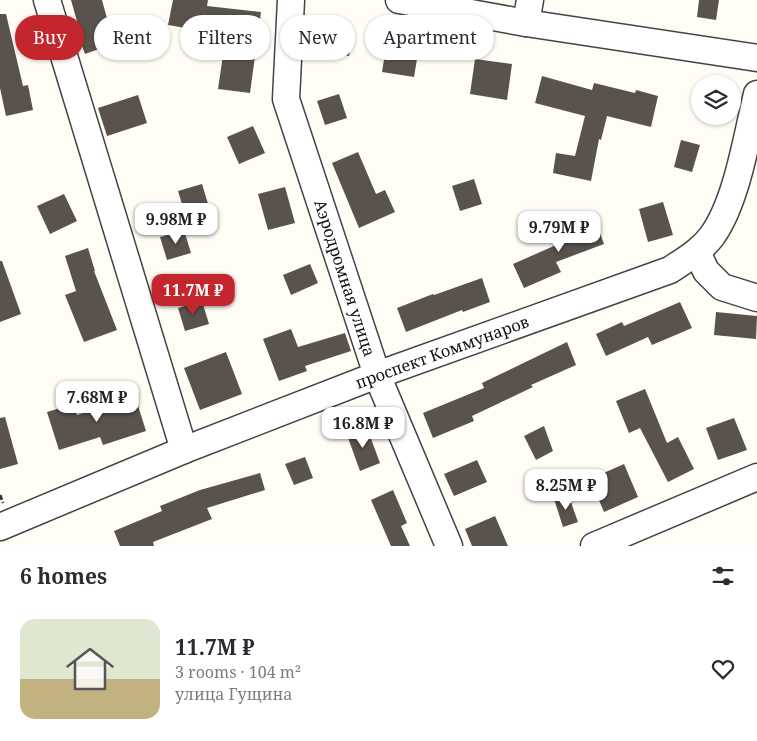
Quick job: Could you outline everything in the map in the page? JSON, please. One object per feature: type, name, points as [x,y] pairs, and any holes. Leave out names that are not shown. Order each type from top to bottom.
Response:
[{"type":"street","points":[[46,0],[184,450]]},
{"type":"street","name":"Аэродромная улица","points":[[291,0],[286,100],[377,375],[449,546]]},
{"type":"street","points":[[399,0],[528,11],[757,58]]},
{"type":"street","name":"проспект Коммунаров","points":[[2,515],[184,450],[377,375],[670,270],[697,252],[712,236],[725,213],[739,171],[757,94]]},
{"type":"street","points":[[697,252],[706,271],[722,288],[757,298]]},
{"type":"street","points":[[594,546],[757,477]]},
{"type":"path","points":[[0,495],[2,515]]},
{"type":"building","points":[[71,0],[102,0],[106,15],[94,15],[94,51],[85,54],[84,15],[75,15]]},
{"type":"building","points":[[173,0],[208,0],[207,6],[261,12],[261,15],[180,15],[180,27],[170,25]]},
{"type":"building","points":[[699,0],[719,0],[716,20],[697,17]]},
{"type":"building","points":[[0,14],[6,14],[15,52],[15,60],[17,60],[23,86],[28,85],[33,110],[6,116],[0,88]]},
{"type":"building","points":[[222,60],[254,60],[250,93],[218,89]]},
{"type":"building","points":[[384,60],[417,60],[414,77],[382,72]]},
{"type":"building","points":[[475,60],[512,64],[507,100],[470,94]]},
{"type":"building","points":[[542,76],[592,90],[594,83],[635,93],[636,90],[658,96],[651,127],[607,116],[601,140],[599,139],[591,181],[553,173],[556,153],[575,156],[585,116],[535,103]]},
{"type":"building","points":[[339,94],[347,118],[325,125],[317,101]]},
{"type":"building","points":[[138,95],[147,123],[107,136],[98,108]]},
{"type":"building","points":[[253,126],[265,153],[239,164],[227,137]]},
{"type":"building","points":[[681,140],[700,145],[692,172],[674,167]]},
{"type":"building","points":[[358,152],[376,194],[385,190],[395,212],[359,228],[332,163]]},
{"type":"building","points":[[474,179],[482,204],[460,211],[452,186]]},
{"type":"building","points":[[202,184],[209,207],[185,214],[178,191]]},
{"type":"building","points":[[285,187],[295,223],[268,230],[258,194]]},
{"type":"building","points":[[64,194],[77,221],[50,234],[37,206]]},
{"type":"building","points":[[663,202],[673,235],[648,242],[639,209]]},
{"type":"building","points":[[594,216],[604,244],[556,262],[561,272],[524,288],[513,264],[572,238],[568,226]]},
{"type":"building","points":[[184,230],[191,253],[167,260],[160,237]]},
{"type":"building","points":[[88,248],[94,271],[117,330],[84,342],[65,295],[76,291],[65,256]]},
{"type":"building","points":[[0,261],[2,261],[21,314],[0,322]]},
{"type":"building","points":[[310,264],[318,283],[291,295],[283,275]]},
{"type":"building","points":[[482,278],[490,302],[463,312],[462,310],[406,332],[397,308]]},
{"type":"building","points":[[202,301],[209,324],[185,331],[178,308]]},
{"type":"building","points":[[680,302],[692,328],[652,345],[648,337],[606,356],[596,334],[622,322],[624,326]]},
{"type":"building","points":[[716,312],[757,316],[756,339],[714,335]]},
{"type":"building","points":[[291,329],[298,347],[345,333],[351,351],[305,366],[307,371],[279,381],[263,339]]},
{"type":"building","points":[[567,342],[576,365],[531,385],[533,387],[472,416],[474,421],[433,438],[423,413],[484,388],[482,383]]},
{"type":"building","points":[[226,352],[242,394],[200,410],[184,368]]},
{"type":"building","points":[[645,389],[667,443],[678,437],[694,469],[668,482],[640,428],[629,433],[616,401]]},
{"type":"building","points":[[135,396],[146,431],[103,445],[100,437],[59,450],[47,412],[74,404],[77,415]]},
{"type":"building","points":[[5,417],[18,464],[0,469],[0,418]]},
{"type":"building","points":[[734,418],[747,450],[718,460],[706,428]]},
{"type":"building","points":[[544,426],[553,451],[536,460],[524,436]]},
{"type":"building","points":[[367,428],[380,463],[360,471],[347,435]]},
{"type":"building","points":[[305,457],[313,478],[294,485],[285,464]]},
{"type":"building","points":[[477,460],[487,482],[454,496],[444,474]]},
{"type":"building","points":[[624,464],[638,497],[604,512],[590,479]]},
{"type":"building","points":[[260,473],[265,490],[207,508],[212,519],[153,542],[154,546],[120,546],[114,531],[162,511],[160,506],[200,490]]},
{"type":"building","points":[[393,490],[407,523],[401,526],[410,546],[391,546],[371,500]]},
{"type":"building","points":[[568,494],[578,522],[563,527],[554,499]]},
{"type":"building","points":[[495,516],[508,546],[472,546],[465,529]]}]
